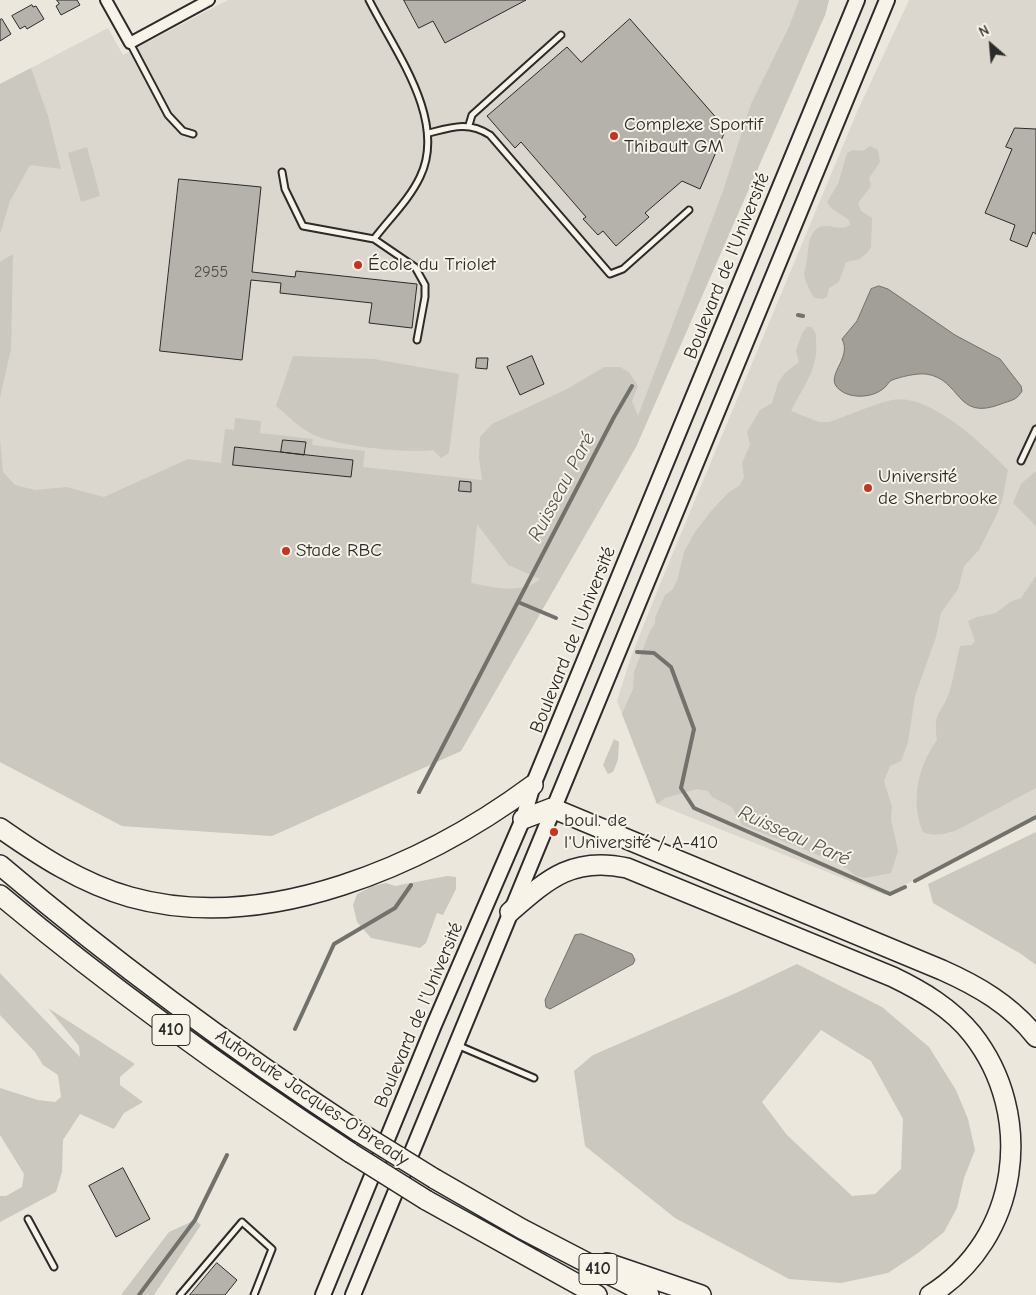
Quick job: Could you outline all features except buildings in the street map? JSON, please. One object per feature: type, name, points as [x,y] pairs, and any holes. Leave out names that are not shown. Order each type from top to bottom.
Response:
[{"type":"highway","points":[[0,828],[58,866],[118,893],[143,900],[180,906],[243,907],[314,893],[386,868],[475,824],[533,785]]},
{"type":"highway","points":[[524,819],[552,808],[958,978],[1006,1005],[1036,1037]]},
{"type":"highway","points":[[510,912],[547,881],[568,870],[595,864],[627,868],[893,977],[919,990],[951,1012],[977,1040],[1000,1081],[1010,1116],[1012,1164],[1006,1194],[990,1232],[960,1272],[930,1295]]},
{"type":"highway","name":"Autoroute Jacques-O'Bready","points":[[0,865],[92,941],[190,1016],[359,1132],[435,1179],[546,1242],[649,1295]]},
{"type":"highway","name":"Autoroute Jacques-O'Bready","points":[[0,895],[74,956],[175,1033],[248,1085],[426,1200],[597,1295]]},
{"type":"highway","points":[[546,1242],[700,1295]]},
{"type":"highway","points":[[542,1266],[584,1295]]},
{"type":"main road","name":"Boulevard de l'Université","points":[[323,1295],[434,1025],[524,819],[533,785],[857,0]]},
{"type":"main road","points":[[353,1295],[886,0]]},
{"type":"street","points":[[106,0],[130,43],[209,0]]},
{"type":"lane","points":[[369,0],[412,82],[429,133],[427,159],[420,178],[374,239]]},
{"type":"lane","points":[[468,125],[472,115],[561,35]]},
{"type":"lane","points":[[130,43],[168,115],[183,131],[193,134]]},
{"type":"lane","points":[[429,133],[468,125],[490,135],[610,274],[623,269],[689,210]]},
{"type":"lane","points":[[282,172],[285,189],[303,226],[374,239],[415,267],[425,284],[425,297],[417,340]]},
{"type":"lane","points":[[1020,461],[1036,429]]},
{"type":"lane","points":[[456,1044],[534,1078]]},
{"type":"lane","points":[[28,1219],[54,1267]]},
{"type":"lane","points":[[180,1295],[242,1222],[272,1249],[254,1295]]},
{"type":"shaded area","name":"École du Triolet","points":[[228,0],[829,0],[825,15],[636,447],[461,751],[272,836],[122,826],[0,762],[0,84],[108,28],[123,55]]},
{"type":"shaded area","points":[[799,0],[829,0],[825,15],[636,447],[461,751],[272,836],[122,826],[0,762],[0,440],[3,472],[15,485],[35,490],[66,487],[104,497],[188,459],[221,463],[225,429],[234,430],[235,418],[261,421],[260,433],[313,439],[312,445],[365,451],[363,467],[482,480],[479,458],[480,437],[492,424],[567,389],[604,367],[620,367],[629,372],[638,386],[632,401],[638,416],[723,191],[751,104],[789,27]],"holes":[[[477,524],[508,565],[540,579],[533,584],[516,588],[497,588],[471,583]]]},
{"type":"shaded area","name":"Université de Sherbrooke","points":[[909,0],[1036,0],[1036,817],[885,895],[657,804],[617,701],[631,657],[660,584],[857,112]]},
{"type":"shaded area","points":[[31,68],[48,116],[61,169],[30,165],[10,201],[0,234],[0,84]]},
{"type":"shaded area","points":[[870,146],[878,150],[880,162],[869,178],[871,186],[858,203],[861,211],[872,218],[871,247],[860,259],[846,262],[839,282],[829,288],[827,297],[823,299],[815,298],[808,287],[804,274],[810,239],[812,234],[820,227],[842,228],[850,225],[849,220],[831,208],[827,202],[838,184],[847,153],[853,150],[863,151]]},
{"type":"shaded area","points":[[87,147],[100,196],[81,202],[68,153]]},
{"type":"shaded area","points":[[13,254],[11,349],[0,398],[0,262]]},
{"type":"shaded area","points":[[879,286],[888,289],[955,335],[1000,359],[1021,386],[1022,391],[1018,397],[986,408],[975,408],[967,404],[938,377],[926,374],[892,380],[874,394],[856,396],[840,390],[835,385],[834,379],[844,354],[842,339],[857,321],[871,289]]},
{"type":"shaded area","points":[[807,327],[811,327],[815,333],[815,361],[809,378],[791,411],[819,422],[829,422],[892,400],[907,400],[923,404],[939,412],[971,435],[1008,470],[1002,501],[996,516],[979,550],[964,566],[958,589],[941,613],[936,637],[915,696],[908,742],[901,761],[890,766],[884,781],[892,807],[891,820],[898,851],[891,873],[865,878],[856,876],[841,864],[742,825],[732,807],[712,797],[708,791],[697,789],[665,798],[657,804],[622,714],[633,689],[634,672],[650,631],[655,624],[655,618],[665,595],[672,590],[677,581],[684,552],[695,532],[712,510],[729,492],[739,486],[744,478],[742,463],[750,445],[747,432],[760,410],[772,403],[778,383],[785,373],[799,362],[796,351],[802,333]]},
{"type":"shaded area","points":[[293,356],[374,359],[459,374],[449,453],[441,458],[433,450],[407,451],[355,446],[325,439],[309,432],[276,406]]},
{"type":"shaded area","points":[[1036,471],[1036,526],[1013,503],[1021,484]]},
{"type":"shaded area","points":[[1036,576],[1036,788],[957,830],[944,834],[927,834],[923,832],[917,809],[918,784],[925,761],[937,740],[937,718],[949,693],[960,646],[972,645],[975,641],[968,621],[996,613],[1010,602],[1021,598]]},
{"type":"shaded area","points":[[614,739],[619,742],[618,760],[613,772],[608,774],[603,765]]},
{"type":"shaded area","points":[[1036,832],[1036,965],[1021,954],[933,903],[928,884]]},
{"type":"shaded area","points":[[447,876],[456,877],[456,889],[443,915],[437,913],[426,943],[420,948],[371,938],[357,922],[353,905],[357,894],[373,886],[386,883],[395,886]]},
{"type":"shaded area","points":[[582,934],[632,954],[635,960],[633,964],[550,1009],[546,1007],[545,1000],[575,935]]},
{"type":"shaded area","points":[[797,964],[882,1007],[929,1047],[956,1090],[968,1119],[975,1150],[964,1178],[957,1208],[944,1232],[918,1253],[888,1273],[841,1283],[789,1279],[675,1218],[585,1146],[574,1071],[593,1055],[736,993]],"holes":[[[821,1030],[871,1061],[903,1119],[901,1169],[875,1194],[852,1196],[787,1135],[762,1102]]]},
{"type":"shaded area","points":[[0,973],[80,1057],[79,1046],[48,1008],[135,1064],[120,1077],[120,1085],[143,1102],[124,1113],[114,1129],[80,1114],[63,1140],[62,1172],[56,1192],[0,1222],[0,1196],[6,1196],[22,1187],[24,1174],[0,1135],[0,1088],[38,1100],[55,1102],[61,1097],[58,1075],[43,1065],[35,1052],[0,1015]]},
{"type":"shaded area","points":[[195,1220],[201,1225],[154,1295],[121,1295],[169,1232]]},
{"type":"waterway","name":"Ruisseau Paré","points":[[798,315],[803,316]]},
{"type":"waterway","name":"Ruisseau Paré","points":[[419,792],[614,417],[632,386]]},
{"type":"waterway","name":"Ruisseau Paré","points":[[518,602],[556,618]]},
{"type":"waterway","name":"Ruisseau Paré","points":[[637,652],[654,653],[671,667],[694,729],[681,788],[694,808],[890,894],[905,887]]},
{"type":"waterway","points":[[915,881],[1036,817]]},
{"type":"waterway","name":"Ruisseau Paré","points":[[295,1029],[334,944],[395,908],[411,885]]},
{"type":"waterway","name":"Ruisseau Paré","points":[[139,1295],[195,1220],[227,1155]]},
{"type":"place","name":"Complexe Sportif Thibault GM","points":[[614,136]]},
{"type":"place","name":"École du Triolet","points":[[358,265]]},
{"type":"place","name":"Université de Sherbrooke","points":[[868,488]]},
{"type":"place","name":"Stade RBC","points":[[286,551]]},
{"type":"place","name":"boul. de l'Université / A-410","points":[[554,832]]}]
